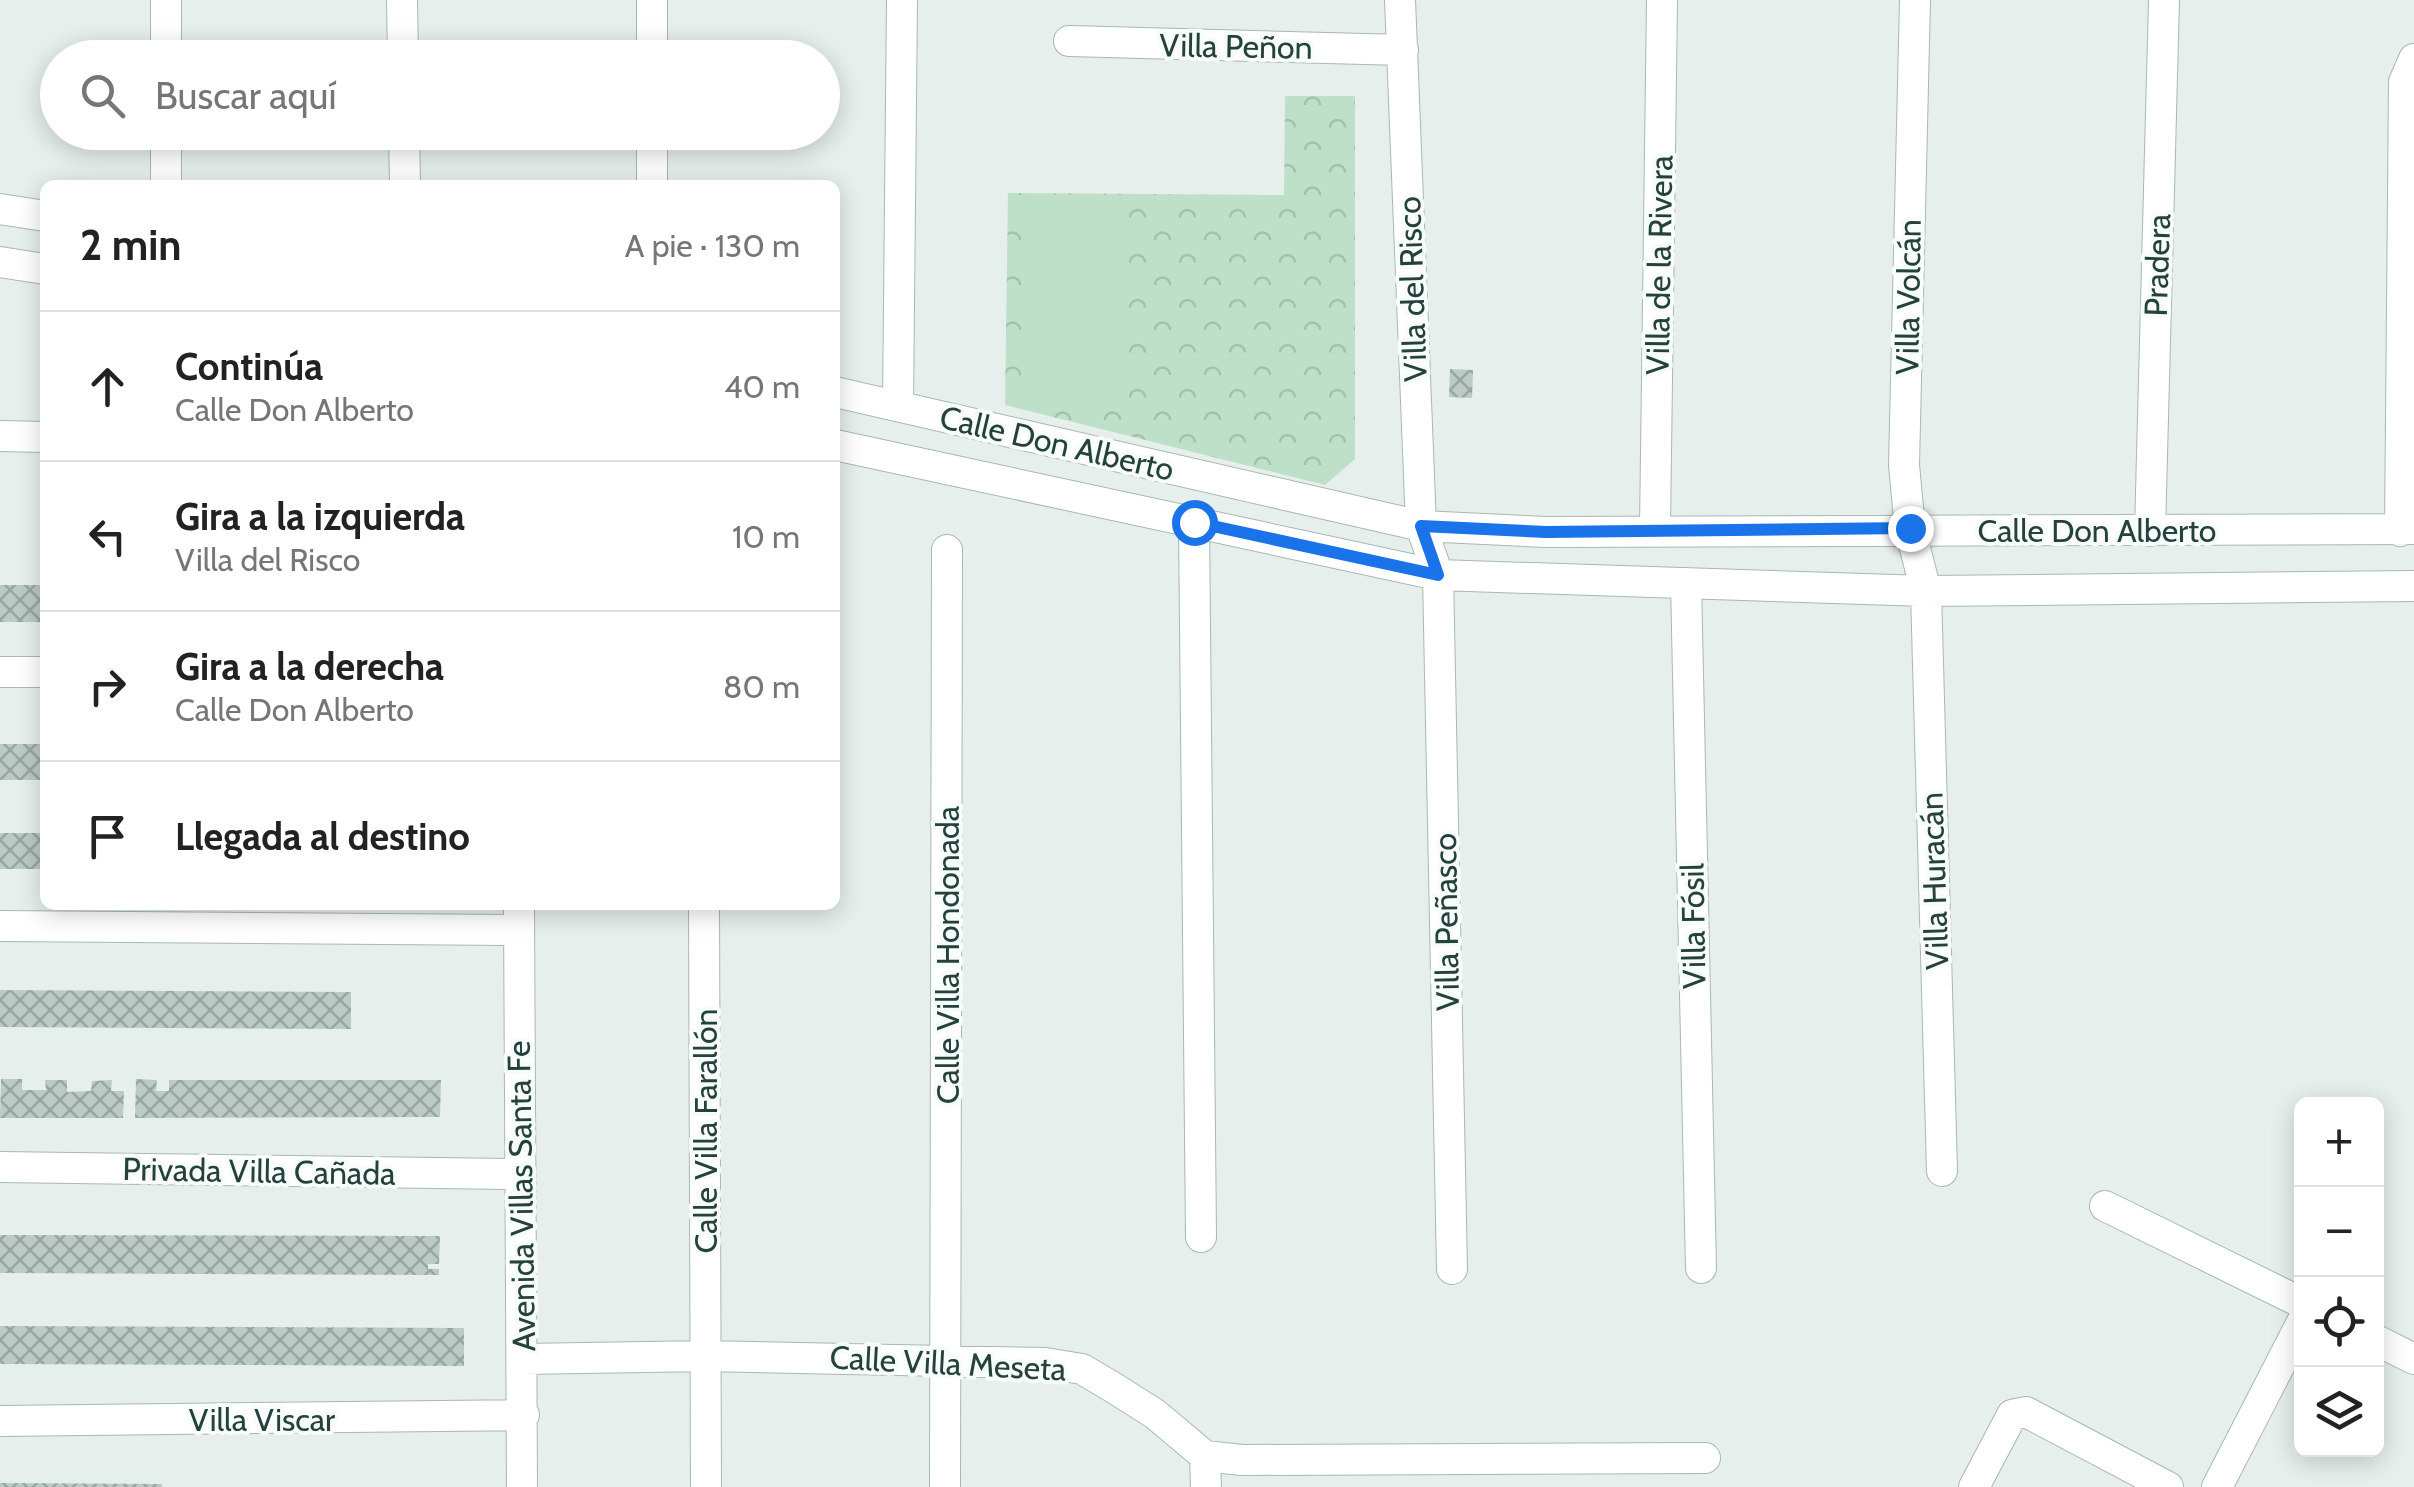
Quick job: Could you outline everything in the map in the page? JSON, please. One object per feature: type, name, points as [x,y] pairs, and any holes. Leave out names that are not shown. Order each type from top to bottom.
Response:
[{"type":"street","points":[[166,0],[166,40]]},
{"type":"street","points":[[402,0],[403,40]]},
{"type":"street","points":[[652,0],[652,40]]},
{"type":"street","points":[[898,406],[902,0]]},
{"type":"street","name":"Villa del Risco","points":[[1400,0],[1421,526],[1438,575]]},
{"type":"street","name":"Villa de la Rivera","points":[[1655,529],[1662,0]]},
{"type":"street","name":"Villa Volcán","points":[[1915,0],[1904,465],[1910,528],[1926,591]]},
{"type":"street","name":"Pradera","points":[[2150,531],[2164,0]]},
{"type":"street","name":"Villa Peñon","points":[[1069,41],[1403,50]]},
{"type":"street","points":[[2407,530],[2404,82],[2414,60]]},
{"type":"street","points":[[166,150],[166,180]]},
{"type":"street","points":[[404,150],[405,180]]},
{"type":"street","points":[[652,150],[652,180]]},
{"type":"street","points":[[0,209],[40,215]]},
{"type":"street","points":[[0,262],[40,268]]},
{"type":"street","name":"Calle Don Alberto","points":[[840,393],[1421,526],[1546,532],[1910,528],[2407,530]]},
{"type":"street","points":[[0,436],[40,437]]},
{"type":"street","name":"Calle Don Alberto","points":[[840,446],[1438,575],[1926,591],[2414,586]]},
{"type":"street","points":[[1194,522],[1201,1238]]},
{"type":"street","name":"Calle Villa Hondonada","points":[[945,1487],[948,550]]},
{"type":"street","name":"Villa Peñasco","points":[[1438,575],[1452,1269]]},
{"type":"street","name":"Villa Fósil","points":[[1686,584],[1702,1268]]},
{"type":"street","name":"Villa Huracán","points":[[1926,591],[1942,1171]]},
{"type":"street","points":[[0,672],[40,672]]},
{"type":"street","name":"Calle Villa Farallón","points":[[704,910],[706,1487]]},
{"type":"street","points":[[0,926],[519,917]]},
{"type":"street","name":"Avenida Villas Santa Fe","points":[[519,917],[522,1487]]},
{"type":"street","name":"Privada Villa Cañada","points":[[0,1167],[519,1174]]},
{"type":"street","points":[[2105,1206],[2294,1299]]},
{"type":"street","points":[[2217,1487],[2294,1338]]},
{"type":"street","points":[[2384,1344],[2414,1359]]},
{"type":"street","name":"Calle Villa Meseta","points":[[523,1359],[946,1359],[1082,1369],[1155,1414],[1205,1456]]},
{"type":"street","points":[[1974,1487],[2012,1415],[2026,1412],[2168,1487]]},
{"type":"street","name":"Villa Viscar","points":[[0,1420],[524,1416]]},
{"type":"street","points":[[1206,1487],[1205,1456],[1449,1473],[1705,1458]]},
{"type":"green space","points":[[1285,96],[1355,96],[1355,459],[1325,485],[1005,405],[1008,193],[1284,195]]},
{"type":"green space","points":[[1022,207],[1122,207],[1121,404],[1021,403]]},
{"type":"building","points":[[1450,369],[1473,370],[1472,398],[1449,397]]},
{"type":"building","points":[[0,585],[40,585],[40,622],[0,622]]},
{"type":"building","points":[[0,744],[40,744],[40,780],[0,780]]},
{"type":"building","points":[[0,833],[40,833],[40,869],[0,869]]},
{"type":"building","points":[[0,990],[351,992],[351,1029],[0,1027]]},
{"type":"building","points":[[1,1079],[22,1079],[22,1090],[46,1090],[45,1080],[67,1080],[67,1092],[91,1091],[92,1081],[112,1080],[111,1091],[124,1091],[123,1118],[0,1118]]},
{"type":"building","points":[[136,1079],[157,1080],[156,1091],[169,1091],[169,1080],[441,1080],[440,1117],[135,1118]]},
{"type":"building","points":[[0,1235],[440,1236],[439,1264],[428,1264],[428,1269],[439,1269],[439,1275],[0,1273]]},
{"type":"building","points":[[0,1326],[464,1328],[464,1366],[0,1364]]},
{"type":"building","points":[[0,1483],[162,1484],[162,1487],[0,1487]]},
{"type":"route","points":[[1194,522],[1438,575],[1421,526],[1546,532],[1910,528]]}]
